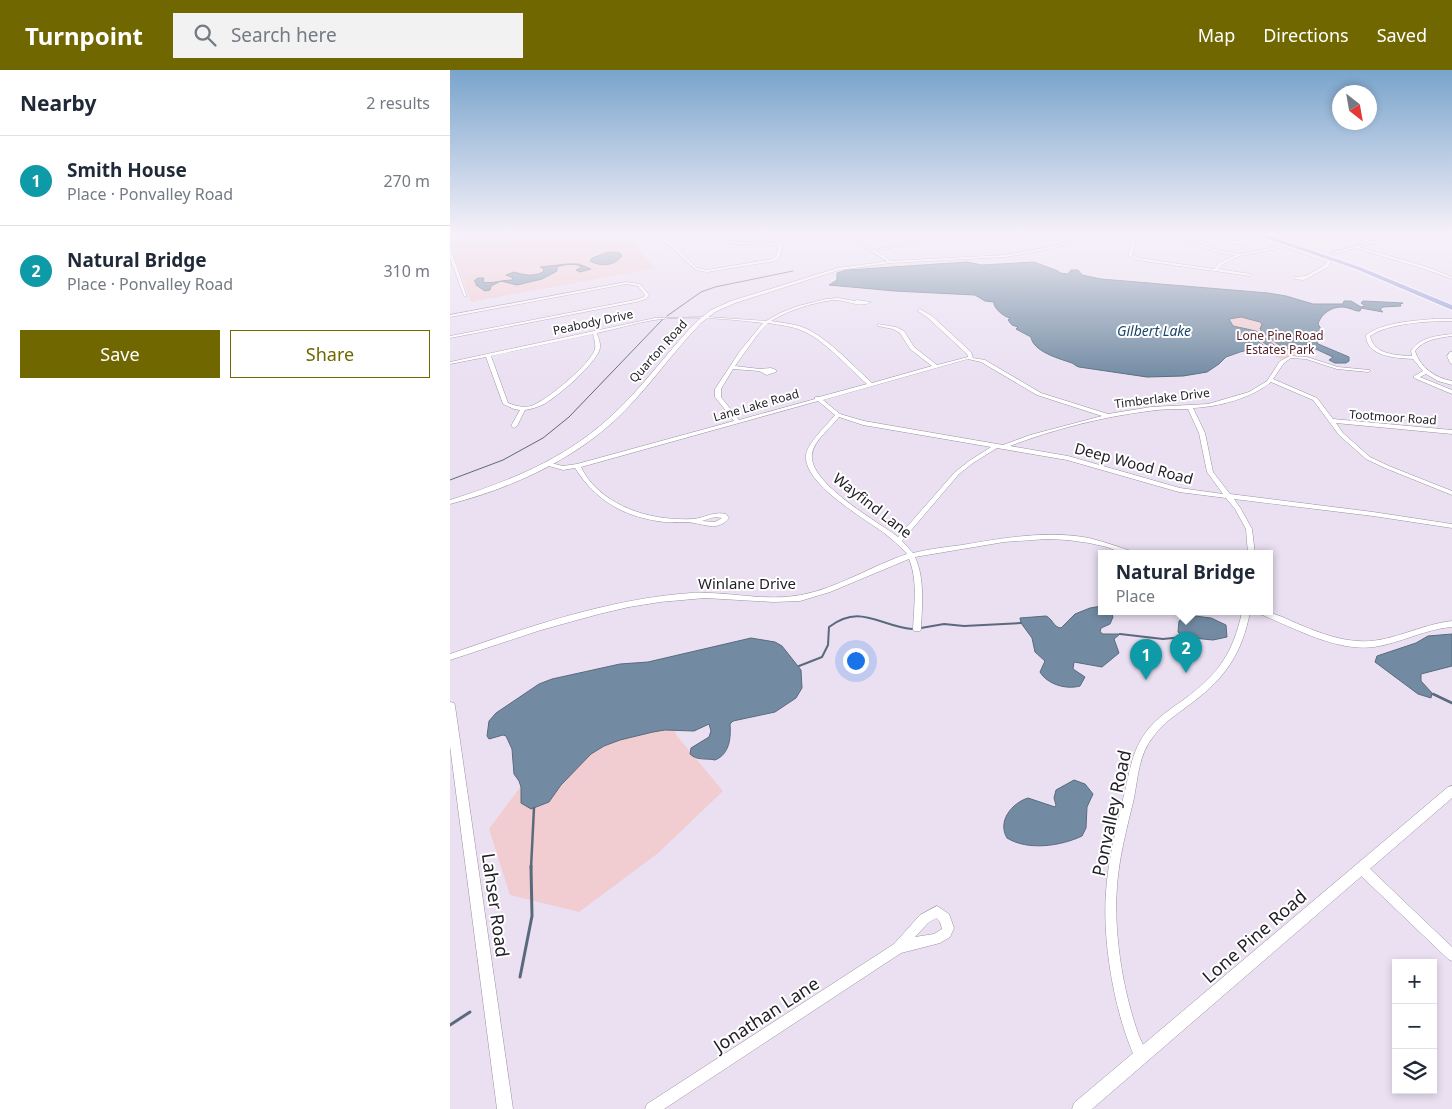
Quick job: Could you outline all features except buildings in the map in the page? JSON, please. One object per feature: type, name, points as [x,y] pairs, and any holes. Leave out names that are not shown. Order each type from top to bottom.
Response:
[{"type":"highway","points":[[1390,280],[1452,308]]},
{"type":"highway","points":[[1406,280],[1452,300]]},
{"type":"street","points":[[458,280],[466,296]]},
{"type":"street","name":"Quarton Road","points":[[450,502],[498,486],[548,464],[588,440],[609,422],[703,319],[733,302],[798,280]]},
{"type":"street","points":[[450,316],[634,283],[640,286],[647,295],[645,298],[450,337]]},
{"type":"street","points":[[737,421],[720,400],[718,393],[720,386],[766,322],[784,313],[830,300],[857,301]]},
{"type":"street","points":[[920,310],[941,326],[969,353],[971,358],[982,361],[1039,394],[1107,416]]},
{"type":"street","name":"Peabody Drive","points":[[450,363],[660,318],[766,322],[791,325],[809,332],[870,384]]},
{"type":"street","points":[[1416,358],[1398,357],[1382,353],[1370,344],[1368,336],[1371,332],[1381,329],[1432,320],[1452,320]]},
{"type":"street","points":[[880,325],[902,332],[912,348],[936,366]]},
{"type":"street","points":[[488,355],[506,404],[511,407],[524,408],[549,400],[588,364],[598,347],[595,332]]},
{"type":"street","points":[[1452,335],[1429,340],[1418,345],[1413,351],[1425,372],[1431,377],[1452,383]]},
{"type":"street","points":[[1452,353],[1449,356],[1452,363]]},
{"type":"street","name":"Timberlake Drive","points":[[898,541],[957,474],[1000,446],[1107,416],[1151,409],[1208,406],[1251,394],[1271,380],[1282,362],[1292,357],[1312,359],[1337,368],[1368,371]]},
{"type":"street","name":"Lane Lake Road","points":[[548,464],[563,468],[577,466],[817,398],[971,358]]},
{"type":"street","points":[[732,368],[760,370]]},
{"type":"street","points":[[1425,372],[1416,376],[1452,392]]},
{"type":"street","points":[[1423,380],[1431,377]]},
{"type":"street","points":[[1271,380],[1315,398],[1346,439],[1376,462],[1452,493]]},
{"type":"street","name":"Deep Wood Road","points":[[817,398],[838,415],[884,428],[1000,446],[1080,461],[1162,487],[1452,526]]},
{"type":"street","points":[[1190,407],[1202,433],[1210,472],[1238,509],[1249,529],[1251,550]]},
{"type":"street","points":[[514,426],[524,408]]},
{"type":"street","name":"Wayfind Lane","points":[[838,415],[810,452],[808,460],[812,470],[836,495],[898,541],[911,556],[916,568],[918,594],[916,630]]},
{"type":"street","name":"Tootmoor Road","points":[[1332,421],[1452,432]]},
{"type":"street","points":[[577,466],[592,489],[605,500],[623,509],[655,518],[696,521]]},
{"type":"street","name":"Winlane Drive","points":[[450,657],[555,621],[631,604],[694,596],[780,600],[810,596],[911,556],[1024,537],[1051,536],[1074,538],[1119,550]]},
{"type":"street","name":"Ponvalley Road","points":[[1142,1057],[1130,1029],[1117,971],[1110,923],[1112,883],[1134,770],[1140,749],[1150,732],[1208,686],[1228,664],[1241,638],[1245,615]]},
{"type":"street","points":[[1271,615],[1321,634],[1364,644],[1380,642],[1432,626],[1452,624]]},
{"type":"street","name":"Lahser Road","points":[[450,706],[454,763],[505,1109]]},
{"type":"street","name":"Lone Pine Road","points":[[1080,1109],[1452,791]]},
{"type":"street","points":[[1362,869],[1452,955]]},
{"type":"street","name":"Jonathan Lane","points":[[652,1109],[898,948]]},
{"type":"green space","points":[[463,280],[587,280],[471,302]]},
{"type":"green space","name":"Lone Pine Road Estates Park","points":[[1254,315],[1307,346],[1300,353],[1300,356],[1281,359],[1268,354],[1213,316]]},
{"type":"green space","points":[[665,711],[677,736],[723,791],[657,854],[579,912],[510,895],[489,829],[538,763]]},
{"type":"water","points":[[483,280],[483,282],[500,281],[491,286],[490,290],[485,291],[476,285],[474,281]]},
{"type":"water","points":[[536,280],[517,285],[501,281]]},
{"type":"water","name":"Gilbert Lake","points":[[836,280],[1119,280],[1268,293],[1313,304],[1343,304],[1344,301],[1351,301],[1361,307],[1365,306],[1361,303],[1363,301],[1403,303],[1400,304],[1401,306],[1383,307],[1380,309],[1383,312],[1361,308],[1360,311],[1356,311],[1350,308],[1338,307],[1329,310],[1322,316],[1318,324],[1324,334],[1324,338],[1316,343],[1349,357],[1349,361],[1346,363],[1335,363],[1329,360],[1333,357],[1307,345],[1292,346],[1291,349],[1283,348],[1262,332],[1260,329],[1262,324],[1260,322],[1241,317],[1229,319],[1233,326],[1256,331],[1283,352],[1276,351],[1260,340],[1259,342],[1273,353],[1252,349],[1226,357],[1207,372],[1183,376],[1147,377],[1079,367],[1046,353],[1036,346],[1031,337],[1016,329],[1018,327],[1012,325],[1008,320],[1010,318],[999,312],[994,302],[985,301],[975,295],[829,285]]},
{"type":"water","points":[[1098,607],[1098,615],[1112,615],[1110,624],[1101,628],[1100,632],[1103,634],[1120,634],[1114,639],[1119,653],[1102,667],[1074,662],[1073,669],[1085,677],[1080,686],[1069,687],[1052,683],[1040,672],[1045,661],[1035,652],[1032,638],[1021,623],[1020,618],[1046,616],[1056,626],[1061,628],[1075,614]]},
{"type":"water","points":[[1187,615],[1211,618],[1226,625],[1227,637],[1213,640],[1183,637],[1178,632],[1179,621]]},
{"type":"water","points":[[1452,634],[1452,666],[1421,674],[1421,681],[1432,693],[1431,698],[1418,694],[1375,662],[1377,656],[1416,643],[1428,636]]},
{"type":"water","points":[[751,638],[775,642],[782,646],[801,670],[802,688],[796,698],[775,712],[733,721],[730,724],[727,749],[720,757],[715,760],[702,759],[690,754],[691,748],[709,737],[711,731],[709,724],[694,731],[665,730],[653,732],[620,740],[604,746],[591,754],[561,785],[549,802],[531,809],[521,803],[521,787],[514,774],[512,749],[506,736],[503,735],[489,739],[487,736],[489,721],[496,713],[539,684],[552,679],[620,664],[648,662]]},
{"type":"water","points":[[1074,780],[1085,784],[1093,794],[1087,807],[1086,828],[1082,836],[1044,846],[1025,845],[1007,838],[1004,832],[1005,819],[1012,808],[1028,798],[1055,807],[1054,798],[1056,790]]},
{"type":"waterway","points":[[667,316],[701,292],[747,280]]},
{"type":"waterway","points":[[450,480],[503,460],[543,438],[569,417],[663,319]]},
{"type":"waterway","points":[[799,666],[822,657],[828,645],[829,627],[840,620],[860,616],[912,629]]},
{"type":"waterway","points":[[921,628],[944,624],[964,626],[1021,623]]},
{"type":"waterway","points":[[1120,634],[1163,639],[1183,637]]},
{"type":"waterway","points":[[1433,694],[1452,703]]},
{"type":"waterway","points":[[531,867],[534,808]]},
{"type":"waterway","points":[[520,977],[532,916],[531,867]]},
{"type":"waterway","points":[[450,1025],[470,1012]]},
{"type":"place","name":"Natural Bridge","points":[[1186,673]]},
{"type":"place","name":"Smith House","points":[[1146,680]]}]
